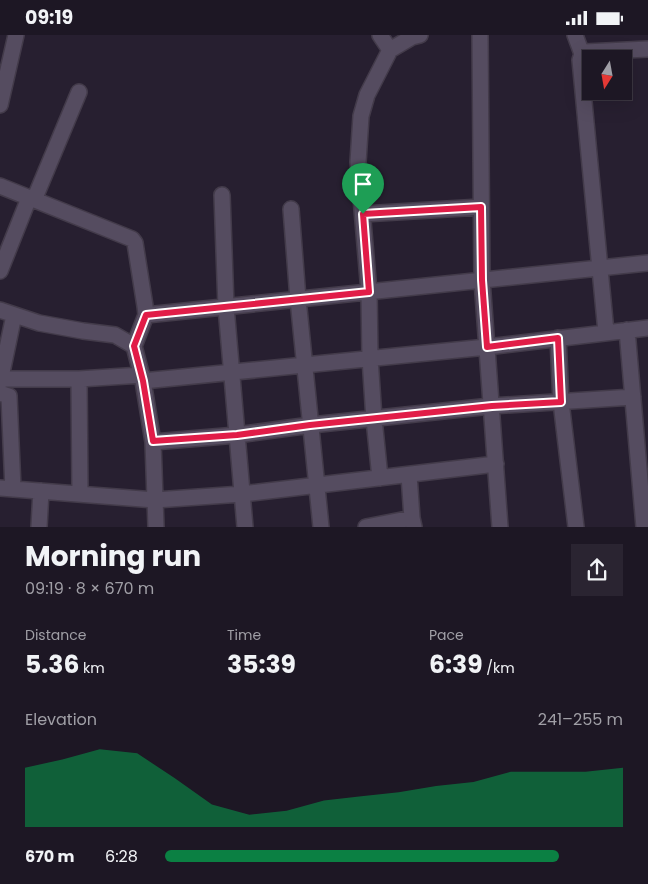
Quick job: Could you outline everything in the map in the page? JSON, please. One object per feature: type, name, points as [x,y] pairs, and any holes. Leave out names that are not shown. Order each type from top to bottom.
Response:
[{"type":"street","points":[[380,35],[390,50]]},
{"type":"street","points":[[380,478],[370,358],[369,292],[358,162],[361,116],[367,95],[390,50],[412,37],[420,35]]},
{"type":"street","points":[[480,35],[482,280],[500,527]]},
{"type":"street","points":[[575,35],[582,55],[580,60],[582,81]]},
{"type":"street","points":[[0,105],[10,41]]},
{"type":"street","points":[[627,50],[648,49]]},
{"type":"street","points":[[0,271],[79,92]]},
{"type":"street","points":[[584,100],[606,332]]},
{"type":"street","points":[[0,187],[132,239],[135,243],[146,315],[134,346],[142,378],[153,441],[156,527]]},
{"type":"street","points":[[222,195],[226,307],[245,527]]},
{"type":"street","points":[[363,214],[481,207]]},
{"type":"street","points":[[291,209],[321,527]]},
{"type":"street","points":[[146,315],[648,263]]},
{"type":"street","points":[[134,346],[115,335],[39,323],[7,312],[0,380],[142,378],[231,372],[487,347],[648,328]]},
{"type":"street","points":[[627,330],[644,527]]},
{"type":"street","points":[[558,338],[561,402],[576,527]]},
{"type":"street","points":[[79,379],[80,494]]},
{"type":"street","points":[[0,393],[10,396],[6,488],[155,500],[242,494],[496,465]]},
{"type":"street","points":[[153,441],[237,435],[310,425],[492,406],[633,397]]},
{"type":"street","points":[[366,527],[413,522],[409,475]]},
{"type":"street","points":[[39,527],[41,491]]},
{"type":"route","points":[[481,207],[482,280],[487,347],[558,338],[561,402],[492,406],[310,425],[237,435],[153,441],[143,381],[134,346],[146,315],[369,292],[363,214],[481,207]]}]
